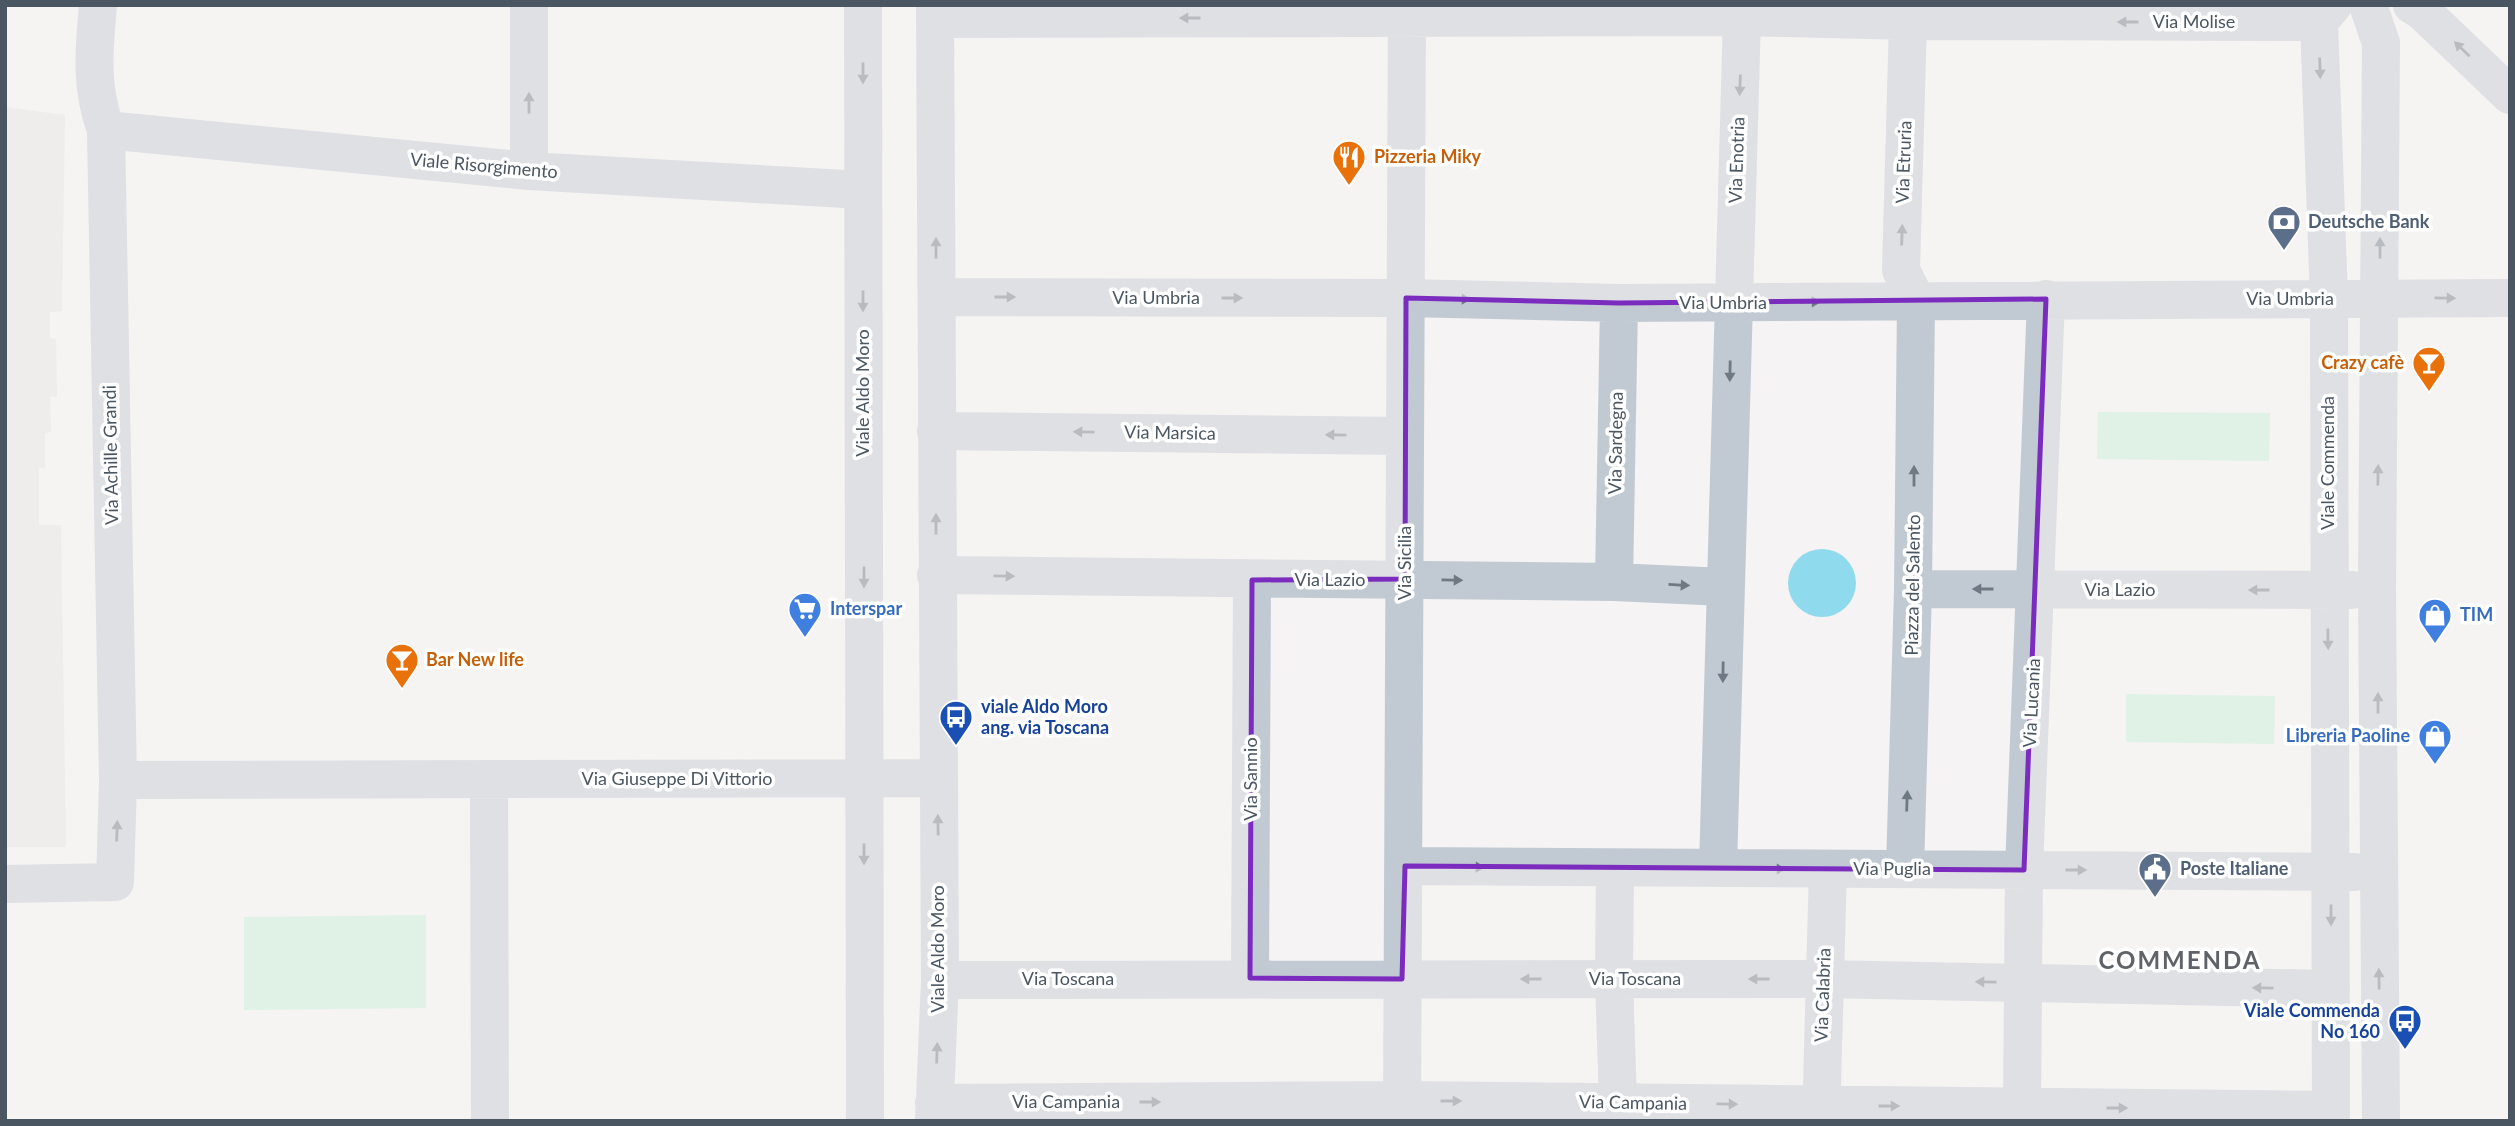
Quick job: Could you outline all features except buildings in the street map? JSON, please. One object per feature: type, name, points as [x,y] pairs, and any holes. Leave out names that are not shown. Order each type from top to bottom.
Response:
[{"type":"street","name":"Via Achille Grandi","points":[[5,884],[115,882],[118,780],[106,130],[96,100],[94,79],[98,5]]},
{"type":"street","points":[[528,5],[529,171]]},
{"type":"street","name":"Viale Aldo Moro","points":[[863,5],[865,1121]]},
{"type":"street","points":[[2368,5],[2381,43],[2377,589],[2381,1121]]},
{"type":"street","points":[[2412,5],[2422,11],[2510,95]]},
{"type":"street","name":"Via Molise","points":[[935,12],[1407,11],[1742,17],[1825,12],[1908,21],[2326,14]]},
{"type":"street","name":"Via Sicilia","points":[[1402,1110],[1407,11]]},
{"type":"street","name":"Viale Aldo Moro","points":[[934,1112],[940,980],[935,12]]},
{"type":"street","name":"Viale Commenda","points":[[2326,14],[2331,1115]]},
{"type":"street","name":"Via Enotria","points":[[1732,303],[1742,17]]},
{"type":"street","name":"Via Etruria","points":[[1908,21],[1901,270],[1916,300]]},
{"type":"street","name":"Viale Risorgimento","points":[[106,130],[529,171],[863,190]]},
{"type":"street","name":"Via Umbria","points":[[937,297],[1406,298],[1619,303],[2510,298]]},
{"type":"street","name":"Via Lucania","points":[[2022,1107],[2024,870],[2037,590],[2046,299]]},
{"type":"street","name":"Piazza del Salento","points":[[1905,869],[1913,589],[1916,300]]},
{"type":"street","name":"Via Sardegna","points":[[1614,582],[1619,303]]},
{"type":"street","points":[[1718,868],[1732,303]]},
{"type":"street","name":"Via Marsica","points":[[936,431],[1405,436]]},
{"type":"street","name":"Via Lazio","points":[[936,575],[1614,582],[1725,587]]},
{"type":"street","name":"Via Sannio","points":[[1250,978],[1252,580]]},
{"type":"street","name":"Via Lazio","points":[[1913,589],[2327,591]]},
{"type":"street","points":[[2327,591],[2377,589]]},
{"type":"street","points":[[864,780],[937,778]]},
{"type":"street","points":[[489,779],[490,1121]]},
{"type":"street","name":"Via Giuseppe Di Vittorio","points":[[118,780],[864,780]]},
{"type":"street","name":"Via Puglia","points":[[1405,866],[2378,872]]},
{"type":"street","points":[[1615,869],[1614,979],[1618,1102]]},
{"type":"street","name":"Via Calabria","points":[[1821,1113],[1828,869]]},
{"type":"street","name":"Via Toscana","points":[[940,980],[1824,979],[2331,989]]},
{"type":"street","name":"Via Campania","points":[[934,1112],[1402,1110],[1618,1102],[1821,1113],[2022,1107],[2331,1115]]},
{"type":"highlighted area","points":[[1406,298],[1619,303],[2046,299],[2024,870],[1405,866],[1402,979],[1250,978],[1252,580],[1405,579]]},
{"type":"shaded area","points":[[5,107],[65,115],[62,311],[50,312],[50,338],[56,339],[57,397],[50,397],[51,432],[45,433],[45,468],[39,468],[39,525],[61,525],[66,847],[5,847]]},
{"type":"green space","points":[[2098,412],[2270,413],[2269,461],[2097,459]]},
{"type":"green space","points":[[2126,694],[2275,696],[2274,744],[2126,742]]},
{"type":"green space","points":[[426,915],[426,1008],[244,1010],[244,917]]},
{"type":"water","points":[[1822,549],[1835,552],[1846,559],[1853,570],[1856,583],[1853,596],[1846,607],[1835,614],[1822,617],[1809,614],[1798,607],[1791,596],[1788,583],[1791,570],[1798,559],[1809,552]]},
{"type":"place","name":"Pizzeria Miky","points":[[1349,187]]},
{"type":"place","name":"Deutsche Bank","points":[[2284,252]]},
{"type":"place","name":"Crazy cafè","points":[[2429,393]]},
{"type":"place","name":"Interspar","points":[[805,639]]},
{"type":"place","name":"TIM","points":[[2435,645]]},
{"type":"place","name":"Bar New life","points":[[402,690]]},
{"type":"place","name":"viale Aldo Moro ang. via Toscana","points":[[956,747]]},
{"type":"place","name":"Libreria Paoline","points":[[2435,766]]},
{"type":"place","name":"Poste Italiane","points":[[2155,899]]},
{"type":"place","name":"Viale Commenda No 160","points":[[2405,1051]]},
{"type":"district","name":"COMMENDA","points":[[2180,961]]}]
